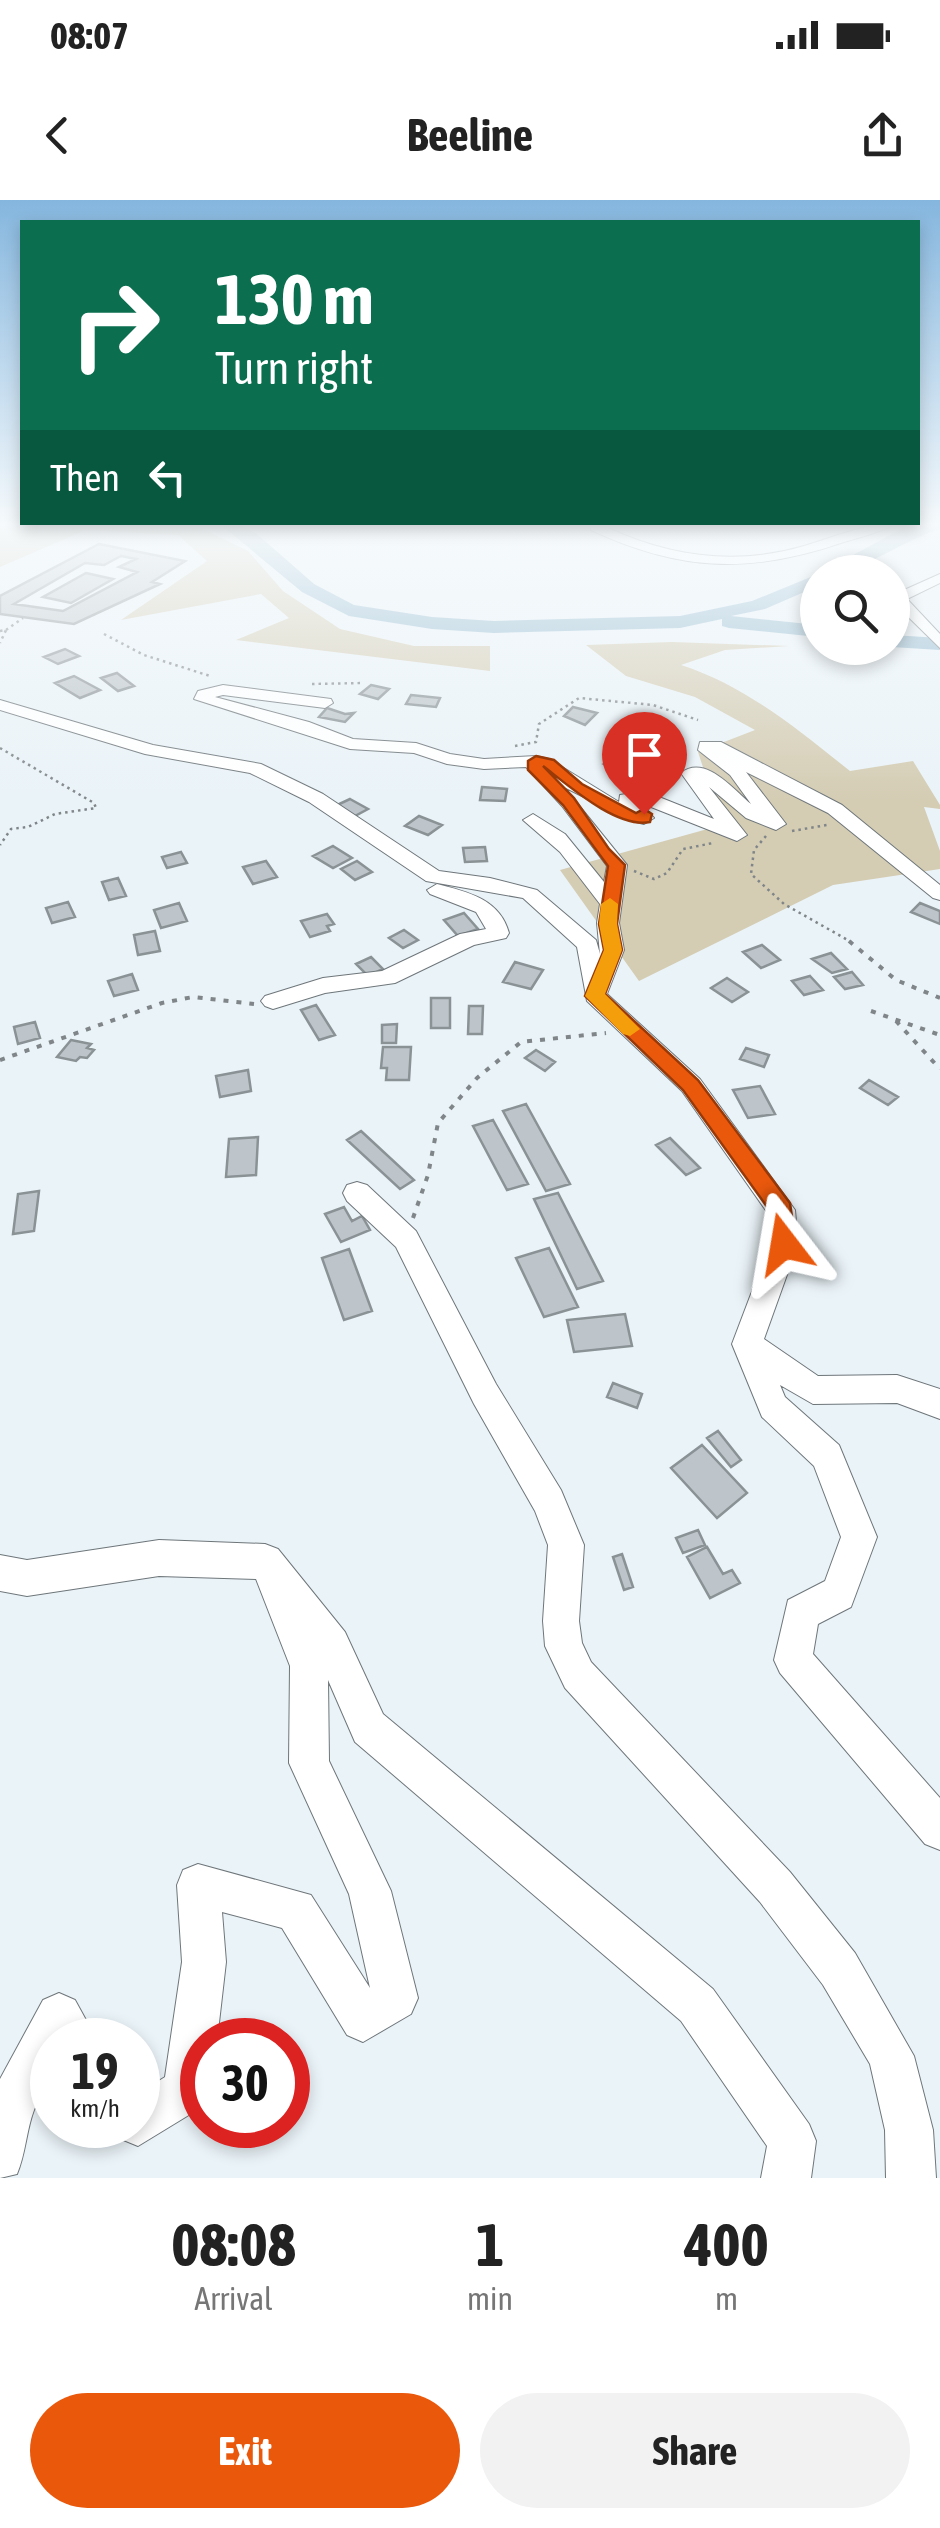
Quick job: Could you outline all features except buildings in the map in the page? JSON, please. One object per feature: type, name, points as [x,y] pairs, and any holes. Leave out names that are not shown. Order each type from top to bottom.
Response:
[{"type":"street","points":[[915,616],[940,643]]},
{"type":"street","points":[[325,703],[216,690],[202,699],[302,726],[350,744],[416,748],[446,759],[484,764],[549,763],[576,787],[639,819],[644,814],[627,799],[630,796],[738,838],[690,773],[707,776],[774,831]]},
{"type":"street","points":[[0,705],[150,750],[255,768],[316,798],[433,877],[530,894],[588,945],[595,996],[690,1085],[782,1210],[784,1244],[747,1344],[773,1407],[826,1456],[858,1537],[838,1594],[801,1613],[793,1660],[940,1829]]},
{"type":"street","points":[[774,831],[736,771],[706,746],[715,746],[740,763],[837,811],[912,878],[940,894]]},
{"type":"street","points":[[536,761],[535,770],[569,802],[603,852],[617,865],[608,924],[613,950],[595,996]]},
{"type":"street","points":[[533,820],[568,846],[610,902]]},
{"type":"street","points":[[273,1001],[323,986],[387,978],[468,939],[498,933],[496,921],[482,904],[440,892],[419,880],[404,857]]},
{"type":"street","points":[[357,1193],[406,1240],[485,1394],[549,1502],[566,1546],[561,1621],[564,1646],[578,1674],[775,1887],[839,1969],[891,2056],[909,2130],[910,2178]]},
{"type":"street","points":[[747,1344],[813,1390],[897,1389],[940,1404]]},
{"type":"street","points":[[0,1574],[27,1578],[159,1558],[265,1562],[332,1645],[369,1728],[696,2005],[792,2142],[786,2178]]},
{"type":"street","points":[[160,2107],[187,2090],[204,1962],[198,1885],[296,1910],[364,2020],[395,1998],[370,1891],[308,1763],[309,1666],[265,1562]]},
{"type":"street","points":[[0,2157],[11,2106],[30,2070]]},
{"type":"path","points":[[0,644],[6,630],[23,618]]},
{"type":"path","points":[[0,630],[6,630]]},
{"type":"path","points":[[104,634],[144,655],[212,677],[220,684],[216,690]]},
{"type":"path","points":[[500,749],[536,742],[539,724],[579,698],[653,706],[698,720]]},
{"type":"path","points":[[0,748],[94,803],[96,808],[82,816],[50,816],[30,830],[12,828],[0,846]]},
{"type":"path","points":[[774,831],[754,850],[751,874],[784,904],[852,942],[896,980],[940,998]]},
{"type":"path","points":[[0,1060],[74,1031],[188,997],[241,1007],[273,1001]]},
{"type":"path","points":[[870,1011],[940,1036]]},
{"type":"path","points":[[896,1020],[940,1069]]},
{"type":"path","points":[[406,1240],[428,1174],[438,1122],[478,1078],[521,1042],[630,1030]]},
{"type":"shaded area","points":[[321,616],[340,629],[414,646],[490,646],[490,671],[236,640],[289,618]]},
{"type":"shaded area","points":[[672,642],[789,646],[725,650],[681,665],[749,697],[850,771],[913,761],[940,805],[940,809],[924,807],[940,851],[940,869],[833,885],[639,981],[560,870],[722,825],[698,752],[755,730],[695,697],[626,676],[586,645]]},
{"type":"waterway","points":[[389,616],[494,627],[680,622],[706,616]]},
{"type":"waterway","points":[[729,622],[800,629]]},
{"type":"waterway","points":[[910,642],[940,644]]},
{"type":"slow traffic","points":[[610,904],[608,924],[613,950],[595,996],[630,1029]]},
{"type":"route","points":[[644,814],[639,819],[631,816],[576,787],[549,763],[536,761],[535,770],[569,802],[603,852],[617,865],[608,924],[613,950],[595,996],[690,1085],[782,1210],[784,1244]]}]
